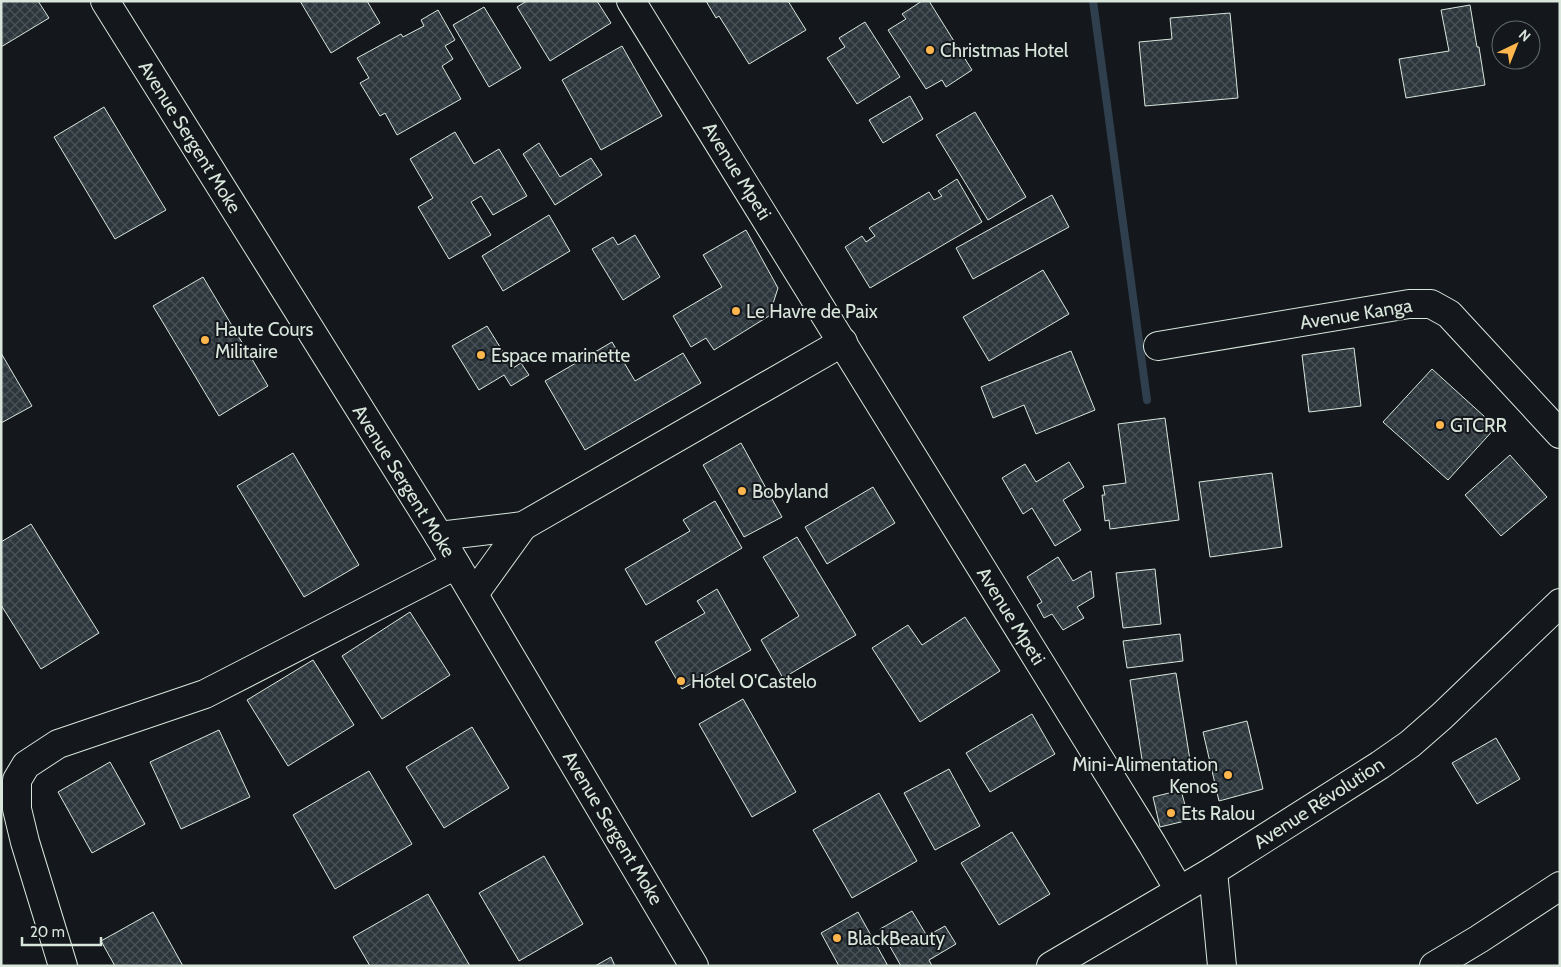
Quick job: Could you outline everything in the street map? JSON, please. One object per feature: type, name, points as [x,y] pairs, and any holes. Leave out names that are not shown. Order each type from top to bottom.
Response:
[{"type":"street","name":"Avenue Sergent Moke","points":[[105,1],[439,536],[694,966]]},
{"type":"street","name":"Avenue Mpeti","points":[[631,1],[843,342],[1179,890]]},
{"type":"street","name":"Avenue Kanga","points":[[1158,346],[1409,304],[1432,304],[1449,314],[1560,434]]},
{"type":"street","points":[[439,536],[523,526],[843,342]]},
{"type":"street","points":[[474,594],[523,526]]},
{"type":"street","points":[[63,966],[25,842],[17,809],[17,780],[26,765],[58,744],[205,694],[456,565]]},
{"type":"street","name":"Avenue Révolution","points":[[1051,966],[1213,870],[1380,765],[1410,744],[1560,604]]},
{"type":"street","points":[[1213,870],[1222,966]]},
{"type":"street","points":[[1434,966],[1560,886]]},
{"type":"building","points":[[1,1],[38,1],[49,18],[1,47]]},
{"type":"building","points":[[300,1],[367,1],[380,23],[331,53]]},
{"type":"building","points":[[527,1],[597,1],[611,23],[550,61],[517,7]]},
{"type":"building","points":[[706,1],[788,1],[806,30],[749,64],[719,16],[716,18]]},
{"type":"building","name":"Christmas Hotel","points":[[922,1],[929,1],[972,70],[946,87],[942,80],[926,89],[888,30],[906,19],[902,14]]},
{"type":"building","points":[[1470,5],[1485,85],[1406,98],[1399,59],[1449,51],[1441,10]]},
{"type":"building","points":[[484,7],[521,68],[489,87],[453,25]]},
{"type":"building","points":[[438,10],[455,40],[445,46],[453,59],[442,66],[461,99],[397,135],[385,113],[380,116],[360,83],[369,78],[357,58],[401,34],[403,37],[424,26],[421,20]]},
{"type":"building","points":[[1230,13],[1238,98],[1145,106],[1139,42],[1172,39],[1170,18]]},
{"type":"building","points":[[865,22],[900,77],[857,104],[827,58],[845,47],[839,38]]},
{"type":"building","points":[[622,46],[662,116],[601,150],[562,80]]},
{"type":"building","points":[[910,96],[923,119],[883,143],[869,120]]},
{"type":"building","points":[[104,107],[166,210],[115,239],[54,137]]},
{"type":"building","points":[[975,112],[1026,197],[988,220],[936,135]]},
{"type":"building","points":[[455,132],[474,164],[499,149],[527,196],[493,215],[481,196],[471,202],[491,235],[449,259],[418,207],[433,198],[410,159]]},
{"type":"building","points":[[539,143],[560,177],[591,158],[602,175],[555,205],[523,154]]},
{"type":"building","points":[[957,179],[982,222],[870,288],[845,247],[862,236],[866,242],[875,236],[869,228],[929,192],[934,200],[942,196],[938,191]]},
{"type":"building","points":[[1052,195],[1069,227],[973,279],[956,248]]},
{"type":"building","points":[[549,215],[570,251],[503,291],[482,256]]},
{"type":"building","points":[[746,230],[778,288],[769,316],[714,350],[706,338],[691,347],[673,316],[722,287],[703,255]]},
{"type":"building","points":[[635,235],[660,277],[623,300],[592,249],[613,237],[618,245]]},
{"type":"building","points":[[1043,270],[1069,314],[989,361],[963,317]]},
{"type":"building","points":[[203,277],[268,386],[219,416],[153,306]]},
{"type":"building","name":"Espace marinette","points":[[487,326],[513,368],[521,363],[529,375],[511,386],[504,375],[479,390],[452,346]]},
{"type":"building","points":[[612,342],[635,381],[683,353],[701,383],[585,450],[545,381]]},
{"type":"building","points":[[1354,348],[1361,406],[1309,412],[1302,355]]},
{"type":"building","points":[[1071,351],[1095,410],[1036,434],[1024,405],[993,418],[981,387]]},
{"type":"building","points":[[1,353],[32,406],[1,423]]},
{"type":"building","name":"GTCRR","points":[[1432,369],[1496,427],[1448,480],[1383,422]]},
{"type":"building","points":[[1165,418],[1179,520],[1110,529],[1109,520],[1105,521],[1102,495],[1105,495],[1103,486],[1126,483],[1118,424]]},
{"type":"building","name":"Bobyland","points":[[741,443],[782,517],[744,537],[703,465]]},
{"type":"building","points":[[293,453],[359,565],[304,597],[237,486]]},
{"type":"building","points":[[1510,455],[1547,497],[1501,536],[1465,495]]},
{"type":"building","points":[[1069,462],[1084,487],[1063,500],[1081,530],[1055,546],[1032,508],[1023,514],[1002,478],[1025,464],[1036,482]]},
{"type":"building","points":[[1272,473],[1282,547],[1210,557],[1199,482]]},
{"type":"building","points":[[873,487],[895,523],[827,564],[805,527]]},
{"type":"building","points":[[715,501],[742,548],[646,605],[625,569],[690,531],[683,520]]},
{"type":"building","points":[[31,524],[99,633],[41,669],[1,605],[1,542]]},
{"type":"building","points":[[797,537],[856,635],[783,678],[761,640],[799,616],[763,557]]},
{"type":"building","points":[[1058,557],[1073,581],[1091,571],[1094,597],[1077,607],[1084,618],[1063,630],[1052,614],[1044,618],[1037,605],[1042,602],[1027,577]]},
{"type":"building","points":[[1155,569],[1161,624],[1123,628],[1116,573]]},
{"type":"building","points":[[717,589],[751,650],[682,689],[655,642],[705,613],[697,601]]},
{"type":"building","points":[[410,612],[450,675],[382,719],[342,656]]},
{"type":"building","points":[[965,617],[1000,671],[920,722],[872,648],[908,625],[922,645]]},
{"type":"building","points":[[1180,634],[1183,661],[1127,668],[1123,641]]},
{"type":"building","points":[[313,660],[354,725],[288,766],[247,700]]},
{"type":"building","points":[[1176,673],[1190,760],[1143,766],[1130,680]]},
{"type":"building","points":[[743,699],[796,792],[752,817],[699,724]]},
{"type":"building","points":[[1032,714],[1055,754],[990,792],[966,753]]},
{"type":"building","points":[[1247,721],[1263,789],[1219,801],[1203,732]]},
{"type":"building","points":[[472,727],[509,788],[444,828],[406,767]]},
{"type":"building","points":[[219,730],[250,797],[181,829],[150,762]]},
{"type":"building","points":[[1496,738],[1520,779],[1477,804],[1452,763]]},
{"type":"building","points":[[110,762],[145,824],[92,853],[58,792]]},
{"type":"building","points":[[949,769],[980,826],[935,850],[904,793]]},
{"type":"building","points":[[369,771],[412,844],[335,889],[293,815]]},
{"type":"building","points":[[1181,790],[1189,820],[1160,827],[1153,797]]},
{"type":"building","points":[[879,793],[917,861],[852,898],[813,830]]},
{"type":"building","points":[[1012,832],[1050,894],[999,925],[961,863]]},
{"type":"building","points":[[544,856],[583,924],[519,961],[479,893]]},
{"type":"building","points":[[428,894],[470,966],[370,966],[353,937]]},
{"type":"building","points":[[912,911],[927,936],[945,926],[956,944],[929,960],[932,966],[901,966],[880,929]]},
{"type":"building","points":[[153,912],[183,966],[115,966],[101,941]]},
{"type":"building","points":[[858,912],[888,966],[839,966],[821,933]]},
{"type":"building","points":[[611,957],[615,966],[595,966]]},
{"type":"waterway","points":[[1093,1],[1147,400]]},
{"type":"place","name":"Christmas Hotel","points":[[930,50]]},
{"type":"place","name":"Le Havre de Paix","points":[[736,311]]},
{"type":"place","name":"Haute Cours Militaire","points":[[205,340]]},
{"type":"place","name":"Espace marinette","points":[[481,355]]},
{"type":"place","name":"GTCRR","points":[[1440,425]]},
{"type":"place","name":"Bobyland","points":[[742,491]]},
{"type":"place","name":"Hotel O'Castelo","points":[[681,681]]},
{"type":"place","name":"Mini-Alimentation Kenos","points":[[1228,775]]},
{"type":"place","name":"Ets Ralou","points":[[1171,813]]},
{"type":"place","name":"BlackBeauty","points":[[837,938]]}]
